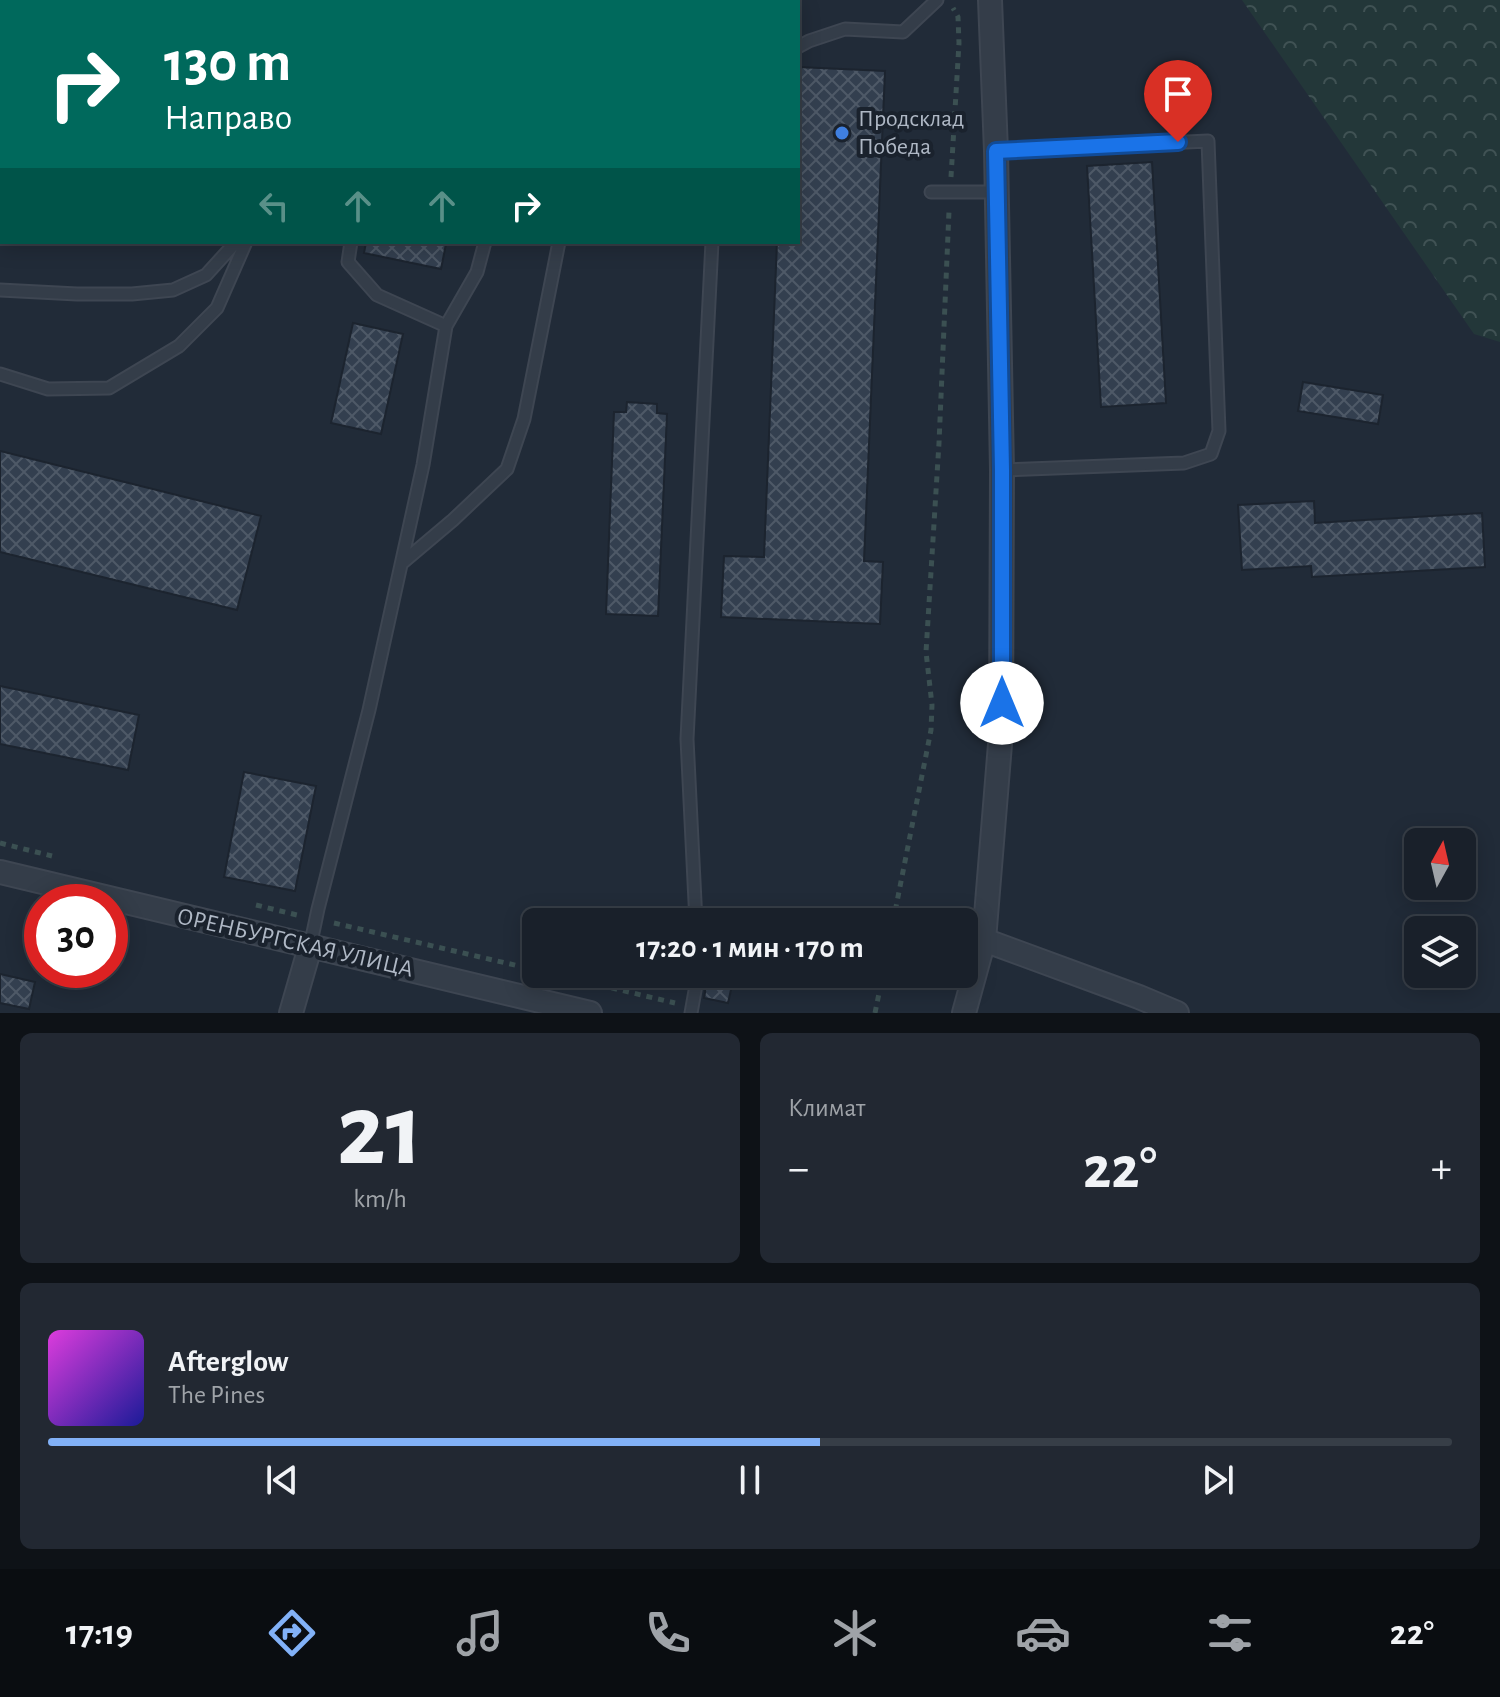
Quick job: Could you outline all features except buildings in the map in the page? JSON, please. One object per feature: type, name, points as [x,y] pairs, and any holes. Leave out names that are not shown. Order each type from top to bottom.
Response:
[{"type":"street","points":[[964,1013],[984,940],[1001,732],[1002,470],[990,0]]},
{"type":"street","name":"ОРЕНБУРГСКАЯ УЛИЦА","points":[[0,872],[590,1013]]},
{"type":"street","points":[[984,940],[1177,1013]]},
{"type":"street","points":[[291,1013],[310,947]]},
{"type":"lane","points":[[800,46],[845,29],[903,32],[937,0]]},
{"type":"lane","points":[[996,151],[1208,141],[1219,431],[1211,454],[1184,463],[1002,470]]},
{"type":"lane","points":[[931,192],[997,192]]},
{"type":"lane","points":[[0,290],[118,294],[173,290],[206,275],[234,244]]},
{"type":"lane","points":[[0,374],[48,389],[109,388],[179,346],[217,308],[245,244]]},
{"type":"lane","points":[[351,244],[348,262],[377,295],[446,326]]},
{"type":"lane","points":[[310,947],[369,710],[423,465],[446,326],[477,272],[484,244]]},
{"type":"lane","points":[[401,564],[507,469],[524,419],[559,244]]},
{"type":"lane","points":[[695,908],[687,739],[712,244]]},
{"type":"lane","points":[[691,1010],[695,988]]},
{"type":"path","points":[[896,908],[931,730],[932,705],[926,652],[959,43],[958,17],[949,0]]},
{"type":"path","points":[[0,843],[54,857]]},
{"type":"path","points":[[242,902],[522,967]]},
{"type":"path","points":[[607,988],[691,1010]]},
{"type":"path","points":[[875,1013],[880,988]]},
{"type":"green space","points":[[1242,0],[1500,0],[1500,342],[1474,334]]},
{"type":"place","name":"Продсклад Победа","points":[[842,133]]},
{"type":"route","points":[[1002,703],[1002,470],[996,151],[1178,142]]}]
